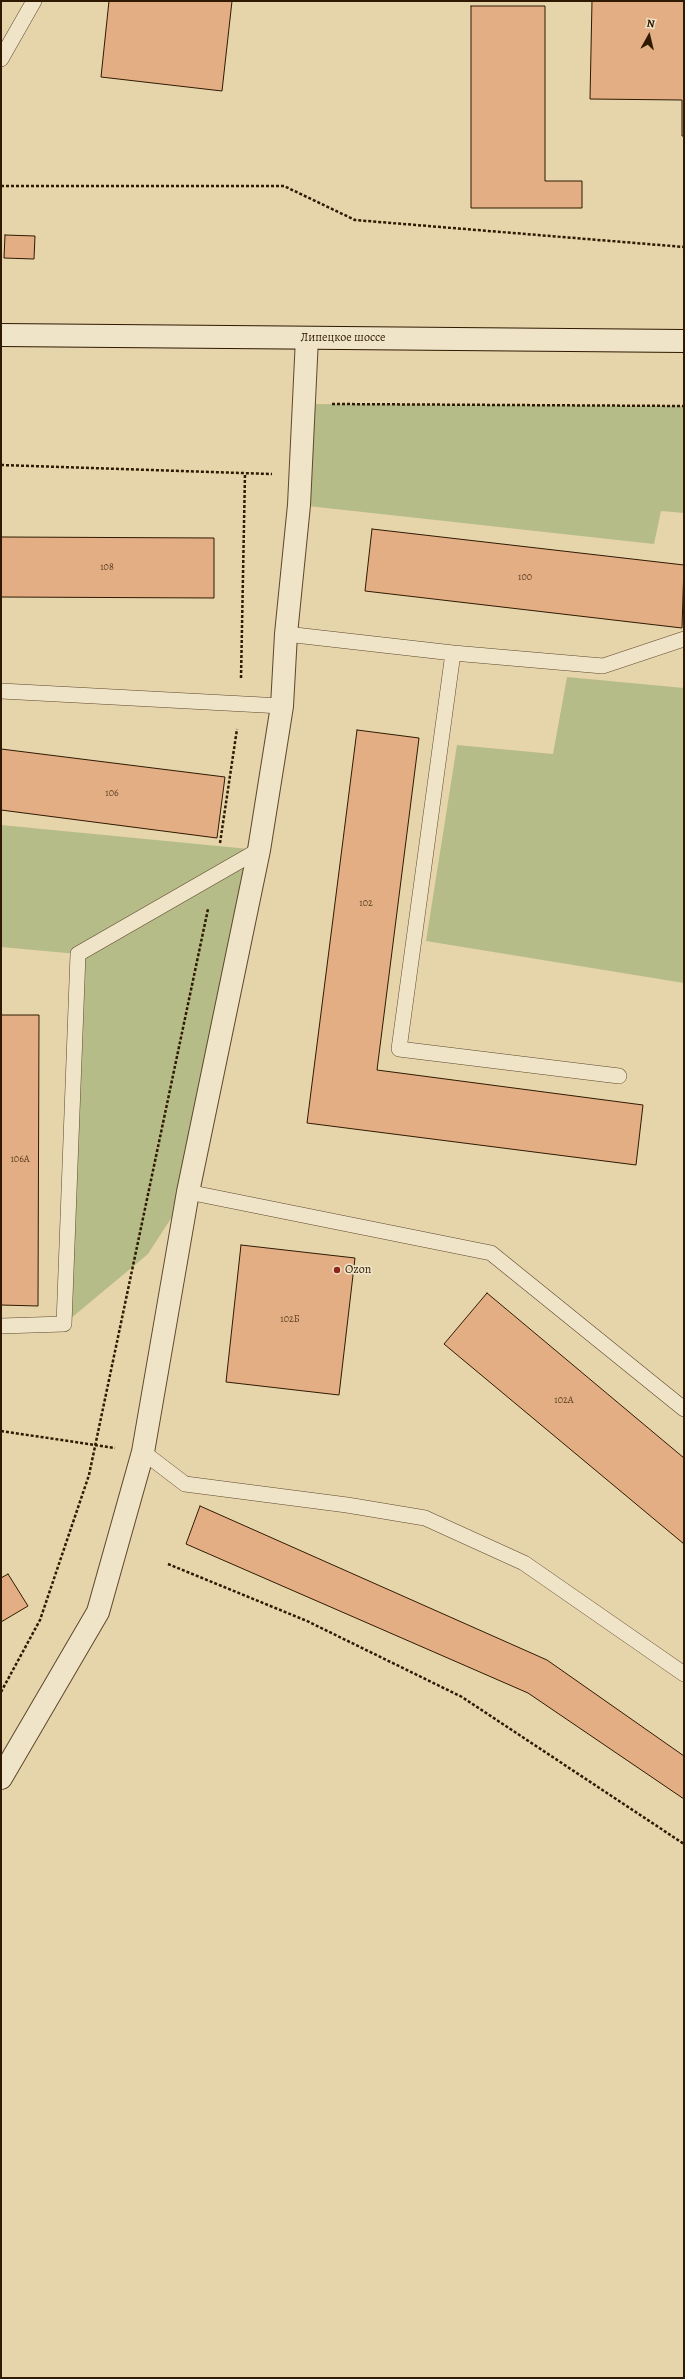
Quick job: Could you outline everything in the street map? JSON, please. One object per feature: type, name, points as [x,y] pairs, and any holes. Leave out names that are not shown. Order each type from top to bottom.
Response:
[{"type":"street","name":"Липецкое шоссе","points":[[1,335],[684,341]]},
{"type":"street","points":[[1,1778],[98,1612],[143,1452],[188,1192],[259,850],[282,706],[286,634],[305,404],[307,338]]},
{"type":"lane","points":[[1,59],[34,1]]},
{"type":"lane","points":[[286,634],[453,653],[603,666],[684,639]]},
{"type":"lane","points":[[453,653],[399,1049],[619,1076]]},
{"type":"lane","points":[[1,691],[240,705],[282,706]]},
{"type":"lane","points":[[1,1326],[64,1324],[78,954],[259,850]]},
{"type":"lane","points":[[188,1192],[491,1253],[684,1409]]},
{"type":"lane","points":[[143,1452],[185,1484],[425,1518],[524,1563],[684,1674]]},
{"type":"path","points":[[1,186],[284,186],[355,220],[684,247]]},
{"type":"path","points":[[305,404],[684,406]]},
{"type":"path","points":[[1,465],[300,475]]},
{"type":"path","points":[[1,1692],[40,1620],[89,1475],[216,875],[240,705],[245,473]]},
{"type":"path","points":[[1,1431],[143,1452]]},
{"type":"path","points":[[168,1564],[307,1621],[462,1697],[684,1844]]},
{"type":"green space","points":[[305,404],[684,406],[684,513],[661,511],[654,544],[299,505]]},
{"type":"green space","points":[[567,677],[684,688],[684,983],[426,941],[457,745],[553,754]]},
{"type":"green space","points":[[1,825],[259,850],[188,1192],[148,1254],[64,1324],[78,954],[1,947]]},
{"type":"building","points":[[109,1],[232,1],[222,91],[101,77]]},
{"type":"building","points":[[592,1],[684,1],[684,136],[682,136],[682,100],[590,99]]},
{"type":"building","points":[[471,6],[545,6],[545,181],[582,181],[582,208],[471,208]]},
{"type":"building","points":[[5,235],[35,236],[34,259],[4,258]]},
{"type":"building","points":[[372,529],[684,565],[682,628],[365,591]]},
{"type":"building","points":[[1,537],[214,538],[214,598],[1,597]]},
{"type":"building","points":[[357,730],[419,738],[377,1070],[643,1105],[636,1165],[307,1123]]},
{"type":"building","points":[[1,749],[225,777],[217,838],[1,810]]},
{"type":"building","points":[[1,1015],[39,1015],[38,1306],[1,1305]]},
{"type":"building","points":[[241,1245],[355,1258],[339,1395],[226,1382]]},
{"type":"building","points":[[487,1293],[684,1458],[684,1544],[444,1344]]},
{"type":"building","points":[[200,1506],[547,1660],[684,1756],[684,1799],[528,1693],[186,1544]]},
{"type":"building","points":[[8,1574],[28,1606],[1,1622],[1,1578]]},
{"type":"place","name":"Ozon","points":[[337,1270]]}]
